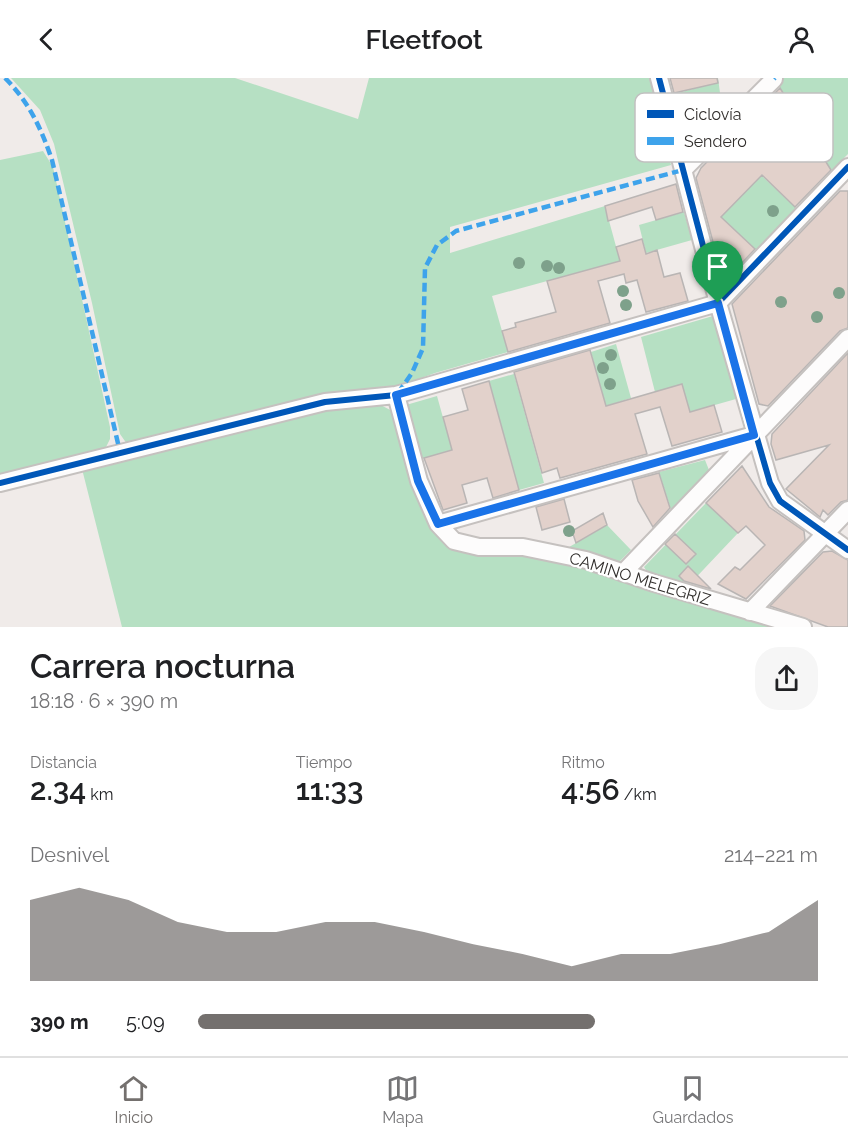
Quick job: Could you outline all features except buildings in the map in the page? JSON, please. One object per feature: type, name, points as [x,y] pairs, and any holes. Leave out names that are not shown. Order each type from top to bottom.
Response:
[{"type":"street","points":[[760,93],[774,79]]},
{"type":"street","points":[[681,162],[754,435],[775,494],[780,501],[848,550]]},
{"type":"street","points":[[683,170],[691,162]]},
{"type":"street","points":[[0,483],[325,402],[396,395],[718,303],[848,167]]},
{"type":"street","points":[[623,573],[848,338]]},
{"type":"street","name":"CAMINO MELEGRIZ","points":[[396,395],[418,481],[438,524],[454,541],[479,547],[523,547],[586,560],[803,627]]},
{"type":"street","points":[[438,524],[754,435]]},
{"type":"street","points":[[750,612],[848,510]]},
{"type":"green space","points":[[11,78],[235,78],[358,119],[369,78],[650,78],[654,93],[635,93],[635,162],[670,162],[671,165],[450,227],[450,253],[605,206],[620,261],[492,296],[508,352],[435,373],[391,389],[388,386],[359,390],[127,444],[120,434],[54,144],[40,110]]},
{"type":"green space","points":[[695,78],[718,78],[720,93],[678,93],[697,88]]},
{"type":"green space","points":[[774,78],[848,78],[848,154],[831,171],[825,162],[833,162],[833,93],[783,93]]},
{"type":"green space","points":[[43,151],[53,167],[110,427],[110,439],[105,449],[0,477],[0,160]]},
{"type":"green space","points":[[761,175],[796,208],[756,250],[721,217]]},
{"type":"green space","points":[[684,212],[692,240],[646,253],[639,225]]},
{"type":"green space","points":[[713,316],[736,399],[690,412],[682,384],[655,392],[641,337]]},
{"type":"green space","points":[[616,344],[631,398],[606,406],[591,352]]},
{"type":"green space","points":[[514,374],[544,483],[519,490],[489,381]]},
{"type":"green space","points":[[437,396],[452,450],[422,459],[406,405]]},
{"type":"green space","points":[[373,401],[396,413],[449,542],[520,552],[585,567],[693,600],[706,608],[779,627],[122,627],[82,469],[332,406]]},
{"type":"green space","points":[[705,460],[709,470],[671,510],[659,472]]},
{"type":"green space","points":[[706,503],[738,533],[687,587],[646,570],[644,567]]},
{"type":"green space","points":[[607,525],[631,550],[617,564],[564,550]]},
{"type":"marked path","points":[[5,78],[21,96],[33,116],[52,160],[120,452]]},
{"type":"marked path","points":[[398,393],[412,373],[423,348],[425,268],[437,245],[456,231],[683,170]]},
{"type":"cycle path","points":[[659,78],[663,93]]},
{"type":"cycle path","points":[[681,162],[718,303],[770,483],[780,501],[848,550]]},
{"type":"cycle path","points":[[0,483],[325,402],[396,395],[718,303],[848,167]]},
{"type":"route","points":[[718,303],[754,435],[438,524],[418,481],[396,395],[718,303]]}]
